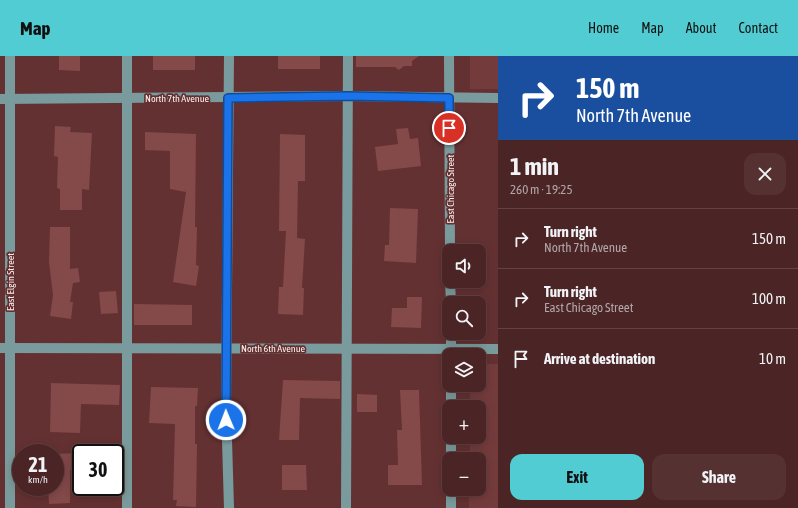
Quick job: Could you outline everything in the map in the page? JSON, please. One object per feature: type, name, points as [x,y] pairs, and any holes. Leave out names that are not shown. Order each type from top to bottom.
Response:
[{"type":"street","name":"East Elgin Street","points":[[10,56],[5,99],[5,348],[10,508]]},
{"type":"street","points":[[127,56],[127,508]]},
{"type":"street","points":[[229,56],[226,348],[229,508]]},
{"type":"street","points":[[346,508],[348,56]]},
{"type":"street","name":"East Chicago Street","points":[[449,56],[450,244]]},
{"type":"street","name":"North 7th Avenue","points":[[5,99],[348,96],[498,98]]},
{"type":"street","name":"North 6th Avenue","points":[[5,348],[347,348],[442,352]]},
{"type":"street","name":"North 6th Avenue","points":[[486,350],[498,349]]},
{"type":"street","points":[[451,496],[451,508]]},
{"type":"shaded area","points":[[470,56],[498,56],[498,89],[470,89]]},
{"type":"shaded area","points":[[486,364],[498,364],[498,508],[469,508],[469,496],[486,496],[486,452],[470,452],[470,444],[486,444],[486,400],[470,400],[470,392],[486,392]]},
{"type":"building","points":[[59,56],[80,56],[80,71],[59,70]]},
{"type":"building","points":[[153,56],[195,56],[195,70],[153,70]]},
{"type":"building","points":[[278,56],[320,56],[320,69],[278,69]]},
{"type":"building","points":[[356,56],[419,56],[412,61],[412,66],[404,66],[399,70],[395,67],[356,67]]},
{"type":"building","points":[[55,126],[71,127],[70,132],[92,133],[89,190],[82,189],[82,210],[60,210],[60,189],[57,188],[58,157],[54,156]]},
{"type":"building","points":[[408,128],[410,139],[418,138],[421,166],[378,171],[375,147],[398,144],[396,129]]},
{"type":"building","points":[[145,132],[196,134],[195,227],[197,227],[196,265],[199,266],[196,286],[173,282],[186,192],[170,189],[170,151],[145,150]]},
{"type":"building","points":[[280,134],[305,135],[305,181],[298,181],[297,238],[305,239],[302,288],[304,288],[303,315],[278,314],[279,287],[283,287],[286,231],[279,231]]},
{"type":"building","points":[[390,208],[418,209],[416,263],[384,261],[385,245],[389,245]]},
{"type":"building","points":[[50,227],[70,227],[70,269],[78,268],[80,282],[73,283],[70,302],[73,302],[71,319],[50,316],[53,295],[49,262]]},
{"type":"building","points":[[116,291],[118,313],[101,314],[99,292]]},
{"type":"building","points":[[407,297],[422,297],[421,328],[391,327],[392,308],[407,308]]},
{"type":"building","points":[[134,304],[192,305],[192,325],[134,325]]},
{"type":"building","points":[[283,380],[340,381],[340,399],[300,398],[299,440],[279,440]]},
{"type":"building","points":[[51,383],[120,385],[119,405],[81,404],[80,433],[50,432]]},
{"type":"building","points":[[151,387],[198,388],[197,406],[195,406],[195,444],[197,444],[196,507],[176,506],[177,500],[173,500],[175,424],[149,423]]},
{"type":"building","points":[[400,390],[419,390],[422,485],[388,485],[388,465],[398,465],[397,430],[402,430]]},
{"type":"building","points":[[357,394],[377,395],[377,412],[357,412]]},
{"type":"building","points":[[72,453],[72,470],[70,470],[70,503],[49,504],[49,496],[64,496],[64,454]]},
{"type":"building","points":[[282,465],[306,465],[307,490],[282,490]]},
{"type":"route","points":[[226,420],[228,98],[348,96],[449,98],[449,128]]}]
